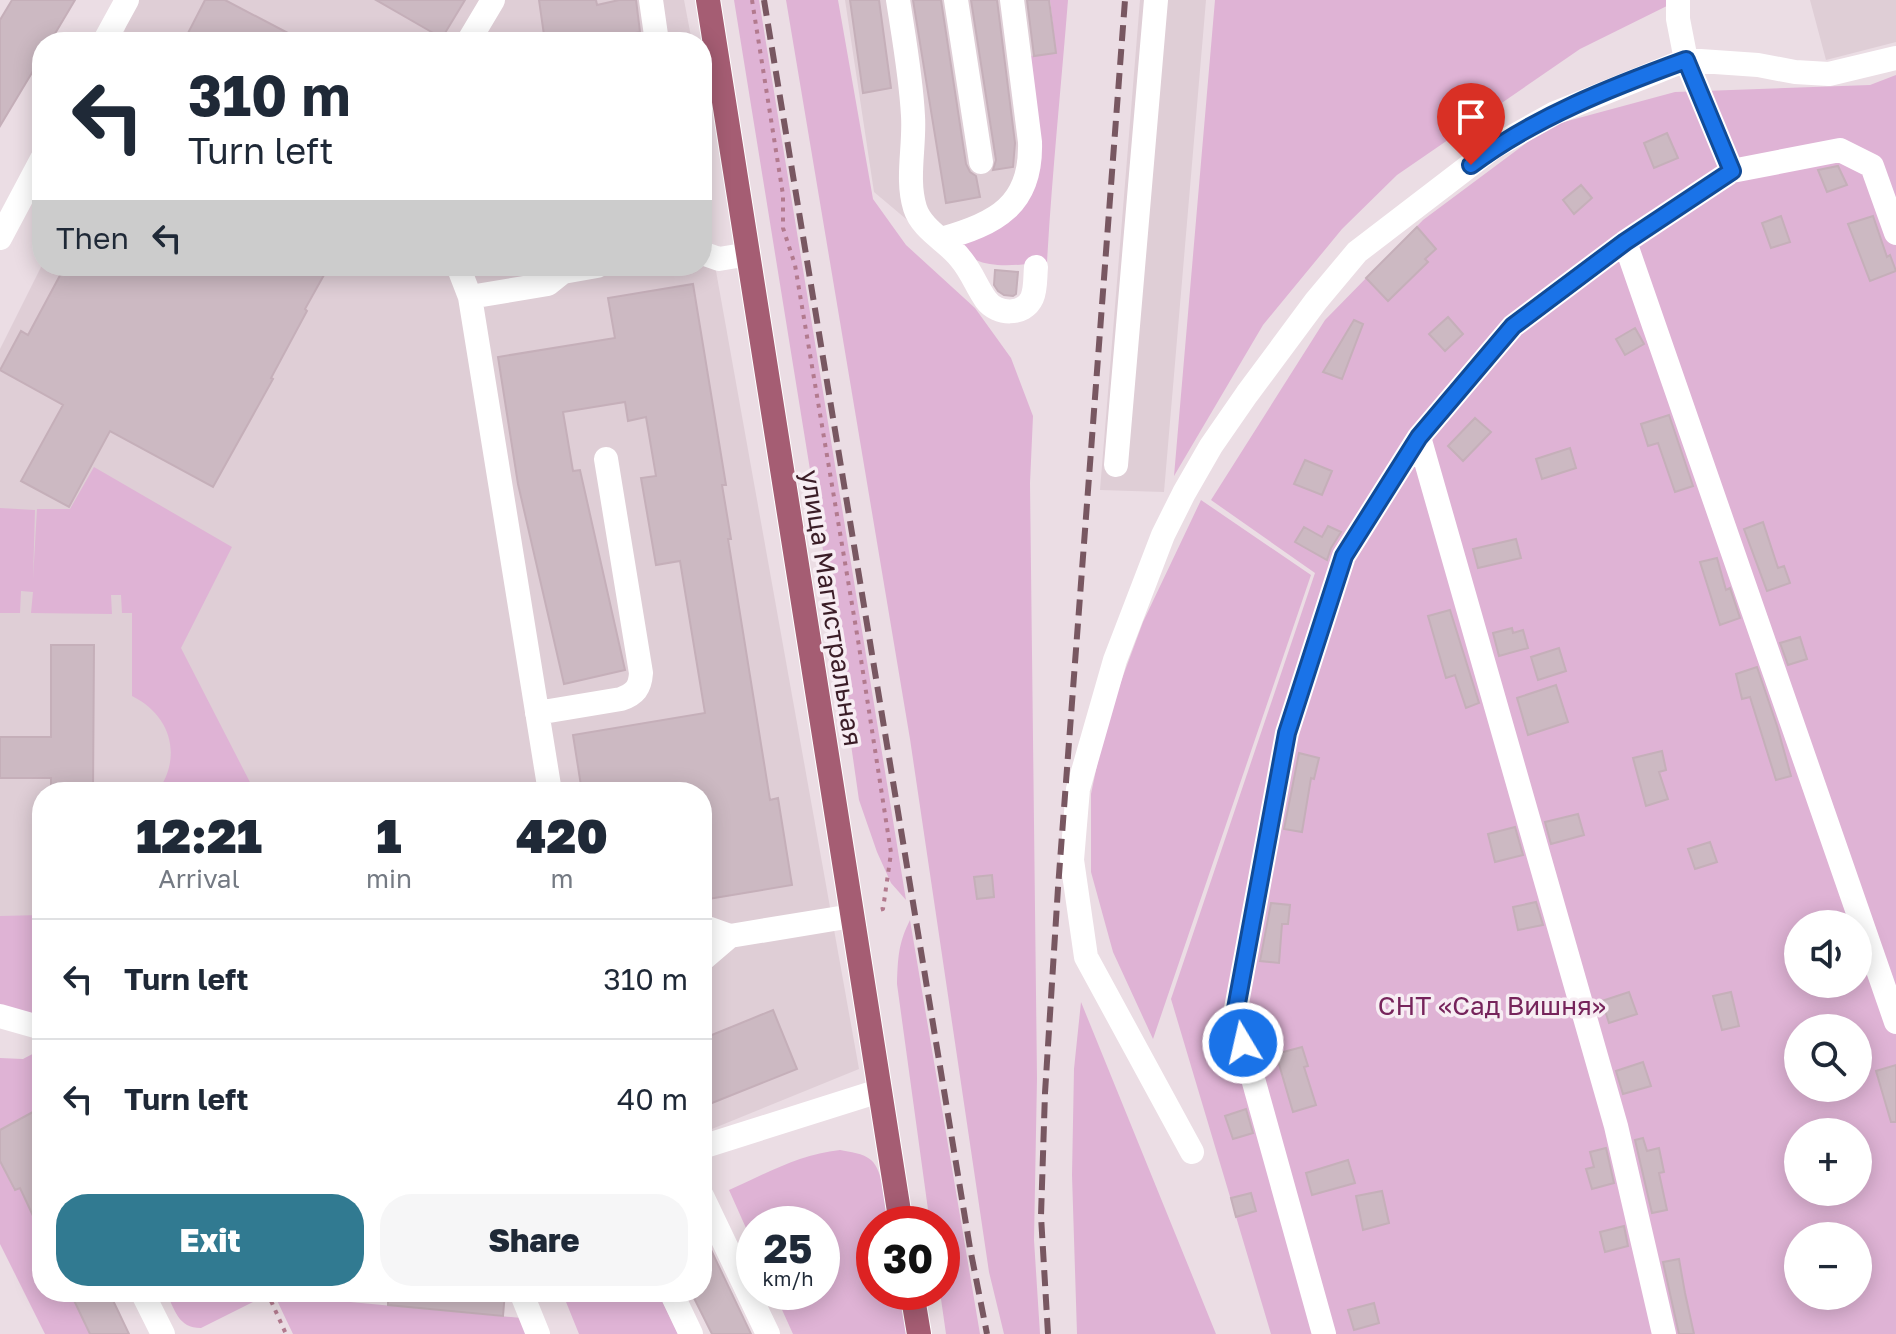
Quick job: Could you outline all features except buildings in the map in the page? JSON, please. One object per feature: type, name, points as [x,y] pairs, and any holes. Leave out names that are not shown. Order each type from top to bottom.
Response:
[{"type":"main road","name":"улица Магистральная","points":[[708,0],[898,1206]]},
{"type":"main road","points":[[915,1310],[919,1334]]},
{"type":"street","points":[[109,32],[127,0]]},
{"type":"street","points":[[474,32],[493,0]]},
{"type":"street","points":[[651,0],[656,32]]},
{"type":"street","points":[[898,0],[914,120],[914,204],[923,224],[956,252],[986,300],[998,310],[1016,311],[1030,302],[1036,267]]},
{"type":"street","points":[[956,0],[981,162]]},
{"type":"street","points":[[941,239],[983,225],[998,216],[1012,205],[1025,183],[1031,159],[1030,142],[1012,0]]},
{"type":"street","points":[[1116,465],[1156,0]]},
{"type":"street","points":[[1678,0],[1678,19],[1686,60],[1732,171]]},
{"type":"street","points":[[1192,1152],[1086,957],[1072,860],[1078,789],[1115,660],[1163,535],[1211,446],[1316,301],[1357,252],[1494,147],[1555,113],[1686,60],[1829,74],[1896,58]]},
{"type":"street","points":[[1324,1334],[1235,1014],[1287,733],[1344,556],[1419,437],[1513,326],[1625,242],[1732,171],[1840,150],[1872,166],[1896,233]]},
{"type":"street","points":[[0,238],[32,178]]},
{"type":"street","points":[[1625,242],[1896,1022]]},
{"type":"street","points":[[712,257],[719,259],[749,254]]},
{"type":"street","points":[[462,276],[470,297],[548,782]]},
{"type":"street","points":[[470,297],[548,284],[556,276]]},
{"type":"street","points":[[1419,437],[1616,1126],[1664,1334]]},
{"type":"street","points":[[537,713],[621,699],[633,695],[640,685],[641,673],[606,459]]},
{"type":"street","points":[[712,930],[730,936],[852,916]]},
{"type":"street","points":[[712,951],[730,936]]},
{"type":"street","points":[[0,1016],[32,1025]]},
{"type":"street","points":[[712,1144],[879,1091]]},
{"type":"street","points":[[712,1217],[768,1334]]},
{"type":"street","points":[[147,1302],[163,1334]]},
{"type":"street","points":[[525,1302],[538,1334]]},
{"type":"street","points":[[676,1302],[691,1334]]},
{"type":"path","points":[[752,0],[783,195],[783,228],[795,265],[891,853],[883,909],[852,916]]},
{"type":"path","points":[[272,1302],[286,1334]]},
{"type":"shaded area","points":[[134,0],[684,0],[690,32],[124,32]]},
{"type":"shaded area","points":[[845,0],[1036,0],[1037,193],[924,234],[874,192]]},
{"type":"shaded area","points":[[1140,0],[1206,0],[1164,492],[1100,490]]},
{"type":"shaded area","points":[[1810,0],[1896,0],[1896,42],[1826,60]]},
{"type":"shaded area","points":[[712,249],[859,1069],[712,1129],[712,782],[32,782],[32,987],[0,981],[0,349],[36,276],[712,276]]},
{"type":"green space","points":[[734,0],[759,0],[906,900],[891,883],[859,800],[823,550]]},
{"type":"green space","points":[[786,0],[838,0],[873,199],[906,245],[975,308],[1011,358],[1033,416],[1030,483],[1037,1078],[1034,1240],[1040,1334],[1004,1334],[989,1272],[910,739]]},
{"type":"green space","points":[[1050,0],[1068,0],[1047,262],[1011,265],[983,263],[971,257],[957,243],[1018,206],[1030,56],[1056,53]]},
{"type":"green space","points":[[1215,0],[1679,0],[1580,49],[1397,175],[1342,229],[1263,325],[1174,476]]},
{"type":"green space","name":"СНТ «Сад Вишня»","points":[[1896,75],[1896,1334],[1271,1334],[1171,999],[1315,573],[1211,500],[1325,320],[1423,220],[1549,126],[1675,92],[1870,85]]},
{"type":"green space","points":[[94,467],[232,547],[181,648],[250,782],[163,782],[170,765],[169,738],[156,714],[132,696],[132,613],[122,613],[121,595],[111,595],[112,614],[31,613],[33,592],[21,591],[20,613],[0,613],[0,508],[35,510],[33,579],[37,509],[70,509]]},
{"type":"green space","points":[[1201,500],[1311,575],[1153,1039],[1113,952],[1091,872],[1091,794],[1106,722],[1143,622]]},
{"type":"green space","points":[[32,915],[32,1015],[0,1005],[0,916]]},
{"type":"green space","points":[[910,920],[958,1206],[928,1206],[897,984],[903,936]]},
{"type":"green space","points":[[1081,1002],[1216,1334],[1077,1334],[1072,1175],[1074,1069]]},
{"type":"green space","points":[[32,1054],[32,1116],[0,1130],[0,1058],[23,1059]]},
{"type":"green space","points":[[840,1150],[856,1153],[871,1160],[879,1172],[885,1206],[856,1206],[856,1310],[903,1310],[907,1334],[793,1334],[782,1310],[840,1310],[840,1206],[736,1206],[729,1190],[769,1171]]},
{"type":"green space","points":[[0,1161],[14,1190],[20,1188],[32,1214],[32,1302],[75,1302],[90,1334],[45,1334],[0,1244]]},
{"type":"green space","points":[[960,1216],[980,1334],[946,1334],[943,1310],[960,1310]]},
{"type":"green space","points":[[171,1302],[253,1302],[201,1328],[187,1325]]},
{"type":"green space","points":[[278,1302],[351,1302],[522,1318],[528,1334],[293,1334]]},
{"type":"green space","points":[[566,1302],[663,1302],[678,1334],[579,1334]]},
{"type":"railway","points":[[764,0],[970,1248],[987,1334]]},
{"type":"railway","points":[[1048,1334],[1041,1216],[1045,1093],[1125,0]]},
{"type":"route","points":[[1243,1043],[1235,1014],[1287,733],[1344,556],[1419,437],[1513,326],[1625,242],[1732,171],[1686,60],[1555,113],[1494,147],[1471,165]]}]
